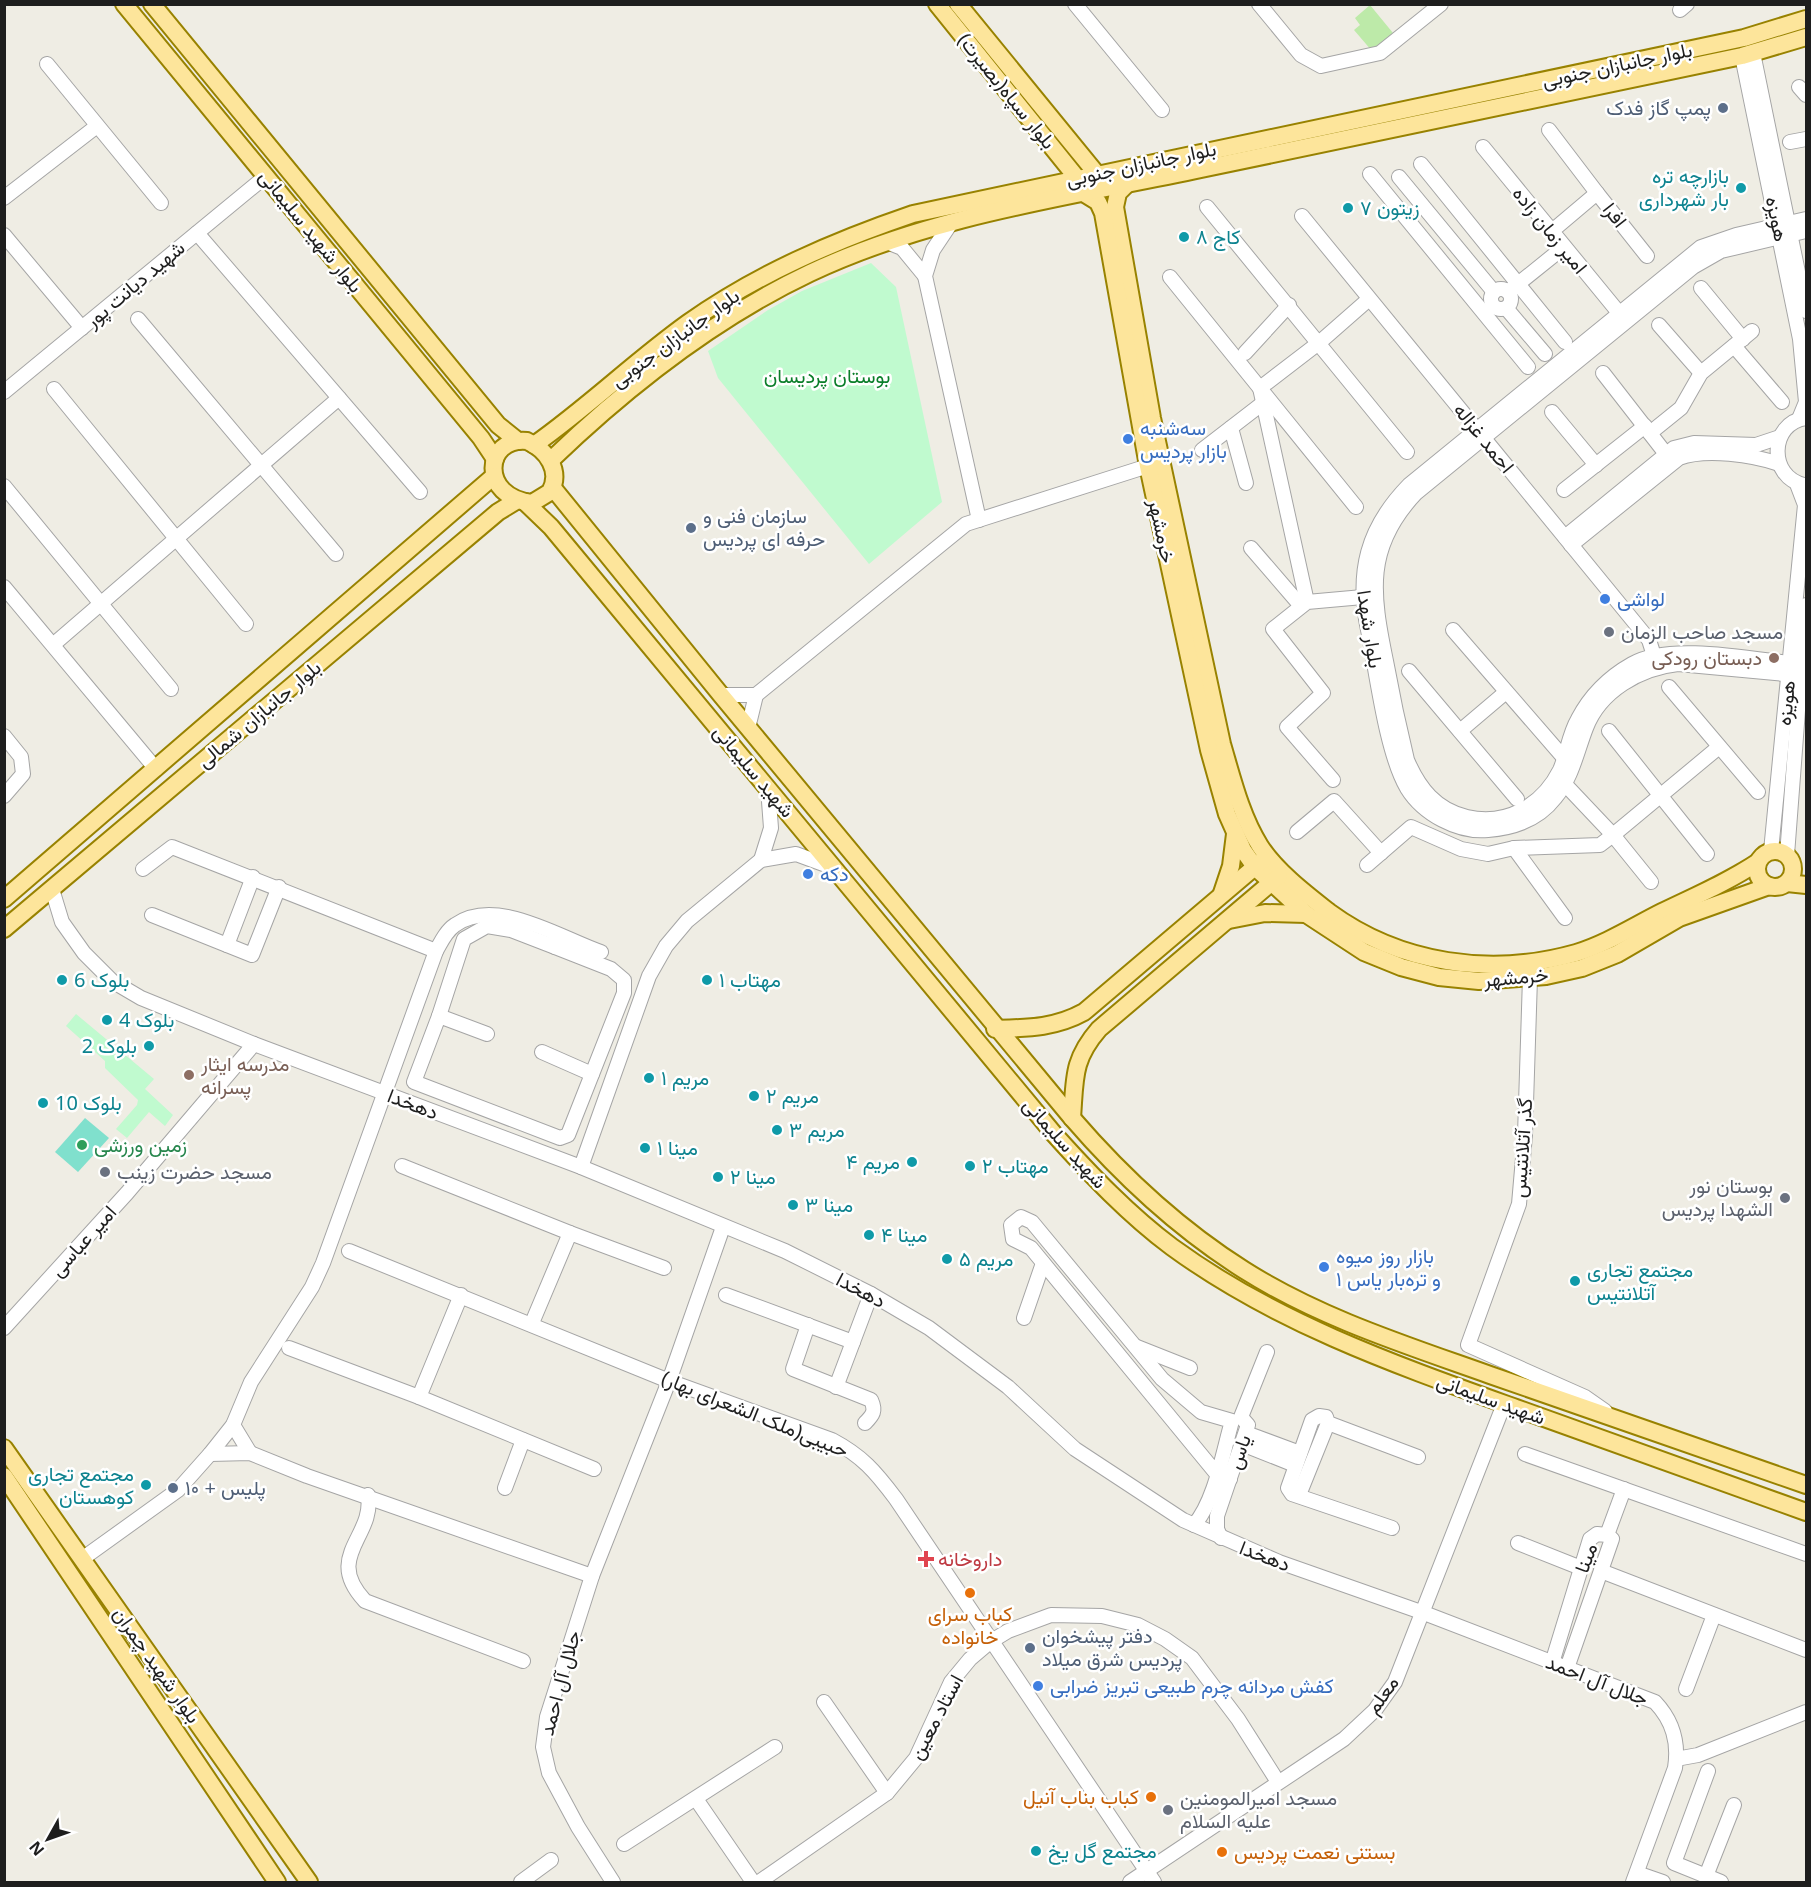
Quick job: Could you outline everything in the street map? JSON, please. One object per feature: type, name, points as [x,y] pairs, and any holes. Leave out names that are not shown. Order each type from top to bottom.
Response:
[{"type":"main road","name":"بلوار شهید سلیمانی","points":[[124,4],[266,176],[495,468]]},
{"type":"main road","name":"بلوار شهید سلیمانی","points":[[152,4],[498,424],[526,443]]},
{"type":"main road","name":"بلوار سپاه(بصیرت)","points":[[937,4],[1077,178]]},
{"type":"main road","name":"بلوار سپاه(بصیرت)","points":[[958,4],[1096,174]]},
{"type":"main road","name":"بلوار جانبازان جنوبی","points":[[526,443],[566,422],[634,364],[689,322],[747,285],[861,232],[914,214],[1744,38],[1806,19]]},
{"type":"main road","name":"بلوار جانبازان جنوبی","points":[[550,460],[645,377],[699,337],[755,301],[811,273],[887,242],[951,223],[1748,55],[1806,37]]},
{"type":"main road","points":[[190,84],[206,70]]},
{"type":"main road","points":[[1085,194],[1108,205],[1126,185]]},
{"type":"main road","name":"خرمشهر","points":[[1108,205],[1148,466],[1209,750],[1227,814],[1235,833],[1255,867],[1278,877],[1371,938],[1433,959],[1479,966],[1522,963],[1577,952],[1610,939],[1725,883],[1783,858]]},
{"type":"main road","name":"خرمشهر","points":[[1108,205],[1222,744],[1237,795],[1261,847],[1269,856],[1278,877],[1306,914],[1364,952],[1401,967],[1439,977],[1479,981],[1530,978],[1591,964],[1617,954],[1679,918],[1769,886],[1782,886],[1787,883],[1806,885]]},
{"type":"main road","points":[[526,443],[550,460],[554,470],[553,488],[543,499],[520,502],[500,488],[495,468],[508,445],[526,443]]},
{"type":"main road","name":"بلوار جانبازان شمالی","points":[[4,899],[156,769],[495,468]]},
{"type":"main road","name":"شهید سلیمانی","points":[[553,488],[995,1029],[1110,1162],[1185,1228],[1245,1270],[1314,1307],[1385,1338],[1806,1485]]},
{"type":"main road","name":"بلوار جانبازان شمالی","points":[[4,929],[498,512],[520,502]]},
{"type":"main road","name":"شهید سلیمانی","points":[[520,502],[551,527],[978,1043],[1094,1178],[1171,1246],[1233,1287],[1304,1326],[1378,1358],[1806,1512]]},
{"type":"main road","points":[[1221,896],[1231,866],[1235,833]]},
{"type":"main road","points":[[995,1029],[1043,1028],[1065,1022],[1084,1011],[1269,856]]},
{"type":"main road","points":[[1769,886],[1760,879],[1783,858],[1793,872],[1787,883]]},
{"type":"main road","points":[[1072,1118],[1076,1065],[1086,1044],[1099,1029],[1278,877]]},
{"type":"main road","points":[[1225,921],[1265,913],[1306,914]]},
{"type":"main road","points":[[1504,1404],[1512,1383]]},
{"type":"main road","name":"بلوار شهید چمران","points":[[4,1448],[309,1882]]},
{"type":"main road","name":"بلوار شهید چمران","points":[[4,1476],[278,1882]]},
{"type":"street","points":[[1075,4],[1162,110]]},
{"type":"street","points":[[1259,4],[1301,56],[1321,66],[1380,53],[1441,4]]},
{"type":"street","name":"هویزه","points":[[1748,55],[1785,230],[1806,311]]},
{"type":"street","points":[[47,64],[161,203]]},
{"type":"street","points":[[4,198],[98,126]]},
{"type":"street","points":[[1549,130],[1598,193]]},
{"type":"street","points":[[1791,142],[1806,139]]},
{"type":"street","name":"امیر زمان زاده","points":[[1483,147],[1622,318]]},
{"type":"street","points":[[1421,164],[1500,299],[1528,368]]},
{"type":"street","points":[[1370,174],[1500,299],[1565,342]]},
{"type":"street","name":"شهید دیانت پور","points":[[4,392],[266,176]]},
{"type":"street","points":[[1399,177],[1545,354]]},
{"type":"street","name":"افرا","points":[[1552,231],[1598,193],[1647,256]]},
{"type":"street","points":[[1207,207],[1320,342],[1407,452]]},
{"type":"street","name":"احمد غزاله","points":[[1302,216],[1649,640],[1656,661]]},
{"type":"street","name":"بلوار شهدا","points":[[1785,230],[1806,219]]},
{"type":"street","points":[[925,276],[933,250],[951,223]]},
{"type":"street","name":"هویزه","points":[[1785,230],[1800,339],[1806,402],[1803,418]]},
{"type":"street","name":"بلوار شهدا","points":[[1575,743],[1564,758],[1555,799],[1534,817],[1508,829],[1479,831],[1452,825],[1427,811],[1408,790],[1396,764],[1393,725],[1375,612],[1374,584],[1377,559],[1385,535],[1398,512],[1480,434],[1622,318],[1701,247],[1717,240],[1785,230],[1806,231]]},
{"type":"street","points":[[197,233],[420,492]]},
{"type":"street","points":[[4,235],[82,328]]},
{"type":"street","points":[[887,242],[902,248],[925,276],[979,520]]},
{"type":"street","points":[[1500,299],[1564,247]]},
{"type":"street","points":[[1170,277],[1356,507]]},
{"type":"street","points":[[1701,288],[1743,338],[1782,402]]},
{"type":"street","points":[[1260,388],[1320,342],[1369,299]]},
{"type":"street","points":[[1245,353],[1289,305]]},
{"type":"street","points":[[138,319],[336,554]]},
{"type":"street","points":[[1659,325],[1701,373]]},
{"type":"street","points":[[1564,490],[1596,465],[1681,408],[1701,373],[1743,338]]},
{"type":"street","points":[[1603,373],[1666,454]]},
{"type":"street","points":[[1260,388],[1304,604]]},
{"type":"street","points":[[54,389],[246,624]]},
{"type":"street","points":[[54,644],[339,398]]},
{"type":"street","points":[[1202,450],[1263,403]]},
{"type":"street","points":[[1552,412],[1596,465]]},
{"type":"street","points":[[1802,485],[1786,476],[1779,464],[1777,450],[1780,437],[1788,426],[1803,418]]},
{"type":"street","points":[[1231,428],[1246,483]]},
{"type":"street","name":"بلوار شهدا","points":[[1393,725],[1363,597],[1366,556],[1375,530],[1389,506],[1408,485],[1480,434]]},
{"type":"street","points":[[1568,541],[1666,454],[1684,444],[1756,445],[1780,437]]},
{"type":"street","points":[[1568,541],[1679,458],[1695,454],[1755,456],[1779,464]]},
{"type":"street","points":[[748,729],[756,695],[966,524],[1148,466]]},
{"type":"street","name":"هویزه","points":[[1783,858],[1805,505],[1802,485]]},
{"type":"street","points":[[4,486],[171,689]]},
{"type":"street","points":[[1251,548],[1304,604]]},
{"type":"street","points":[[4,586],[156,769]]},
{"type":"street","points":[[1333,780],[1287,727],[1323,693],[1274,629],[1304,604],[1363,597]]},
{"type":"street","name":"هویزه","points":[[1793,669],[1806,605]]},
{"type":"street","points":[[1453,630],[1564,758]]},
{"type":"street","name":"بلوار شهدا","points":[[1560,780],[1575,743],[1577,720],[1592,696],[1632,664],[1656,661],[1678,652],[1793,669]]},
{"type":"street","points":[[1409,672],[1517,799]]},
{"type":"street","points":[[1669,687],[1758,792]]},
{"type":"street","points":[[1460,732],[1506,692]]},
{"type":"street","points":[[721,695],[756,695]]},
{"type":"street","points":[[1609,731],[1707,854]]},
{"type":"street","points":[[4,736],[21,757],[23,774],[4,796]]},
{"type":"street","points":[[1367,865],[1411,827],[1461,849],[1488,854],[1514,848],[1600,845],[1719,747]]},
{"type":"street","points":[[1560,780],[1613,835],[1651,882]]},
{"type":"street","points":[[761,860],[771,828],[768,788]]},
{"type":"street","points":[[1297,832],[1334,801],[1381,853]]},
{"type":"street","points":[[143,870],[172,847],[279,887],[436,951]]},
{"type":"street","points":[[1514,848],[1564,918]]},
{"type":"street","points":[[581,1167],[649,976],[666,946],[687,921],[761,860],[796,854],[834,868]]},
{"type":"street","points":[[227,945],[253,877]]},
{"type":"street","points":[[152,915],[252,955],[279,887]]},
{"type":"street","name":"دهخدا","points":[[52,889],[55,905],[70,935],[95,966],[112,981],[162,1008],[581,1167],[785,1251],[871,1294],[929,1328],[976,1361],[1075,1449],[1131,1488],[1194,1525],[1279,1562],[1424,1613]]},
{"type":"street","points":[[82,1559],[178,1490],[233,1425],[251,1382],[312,1287],[386,1094],[436,951],[455,925],[479,914],[506,915],[557,942],[611,969],[624,980],[624,993],[568,1135],[560,1138],[414,1082],[439,1016],[464,939],[487,926],[511,930],[557,942],[601,952]]},
{"type":"street","name":"گذر آتلانتیس","points":[[1530,978],[1525,1135],[1519,1204],[1468,1345],[1585,1397],[1614,1418]]},
{"type":"street","points":[[439,1016],[488,1034]]},
{"type":"street","name":"امیر عباسی","points":[[4,1328],[127,1193],[254,1044]]},
{"type":"street","points":[[542,1052],[592,1074]]},
{"type":"street","points":[[402,1166],[664,1268]]},
{"type":"street","points":[[1190,1368],[1135,1346],[1032,1222],[1021,1217],[1011,1225],[1012,1239],[1031,1248],[1216,1473],[1230,1479]]},
{"type":"street","name":"جلال آل احمد","points":[[613,1882],[578,1827],[549,1773],[543,1747],[547,1717],[592,1576],[669,1380],[723,1227]]},
{"type":"street","points":[[532,1323],[570,1233]]},
{"type":"street","name":"حبیبی(ملک الشعرای بهار)","points":[[349,1251],[669,1380],[832,1440],[866,1462],[896,1498],[990,1642],[1150,1877]]},
{"type":"street","points":[[1024,1318],[1043,1263]]},
{"type":"street","points":[[836,1387],[871,1294]]},
{"type":"street","points":[[419,1397],[461,1295]]},
{"type":"street","points":[[726,1295],[853,1342]]},
{"type":"street","points":[[808,1325],[793,1369],[872,1400],[873,1415],[865,1423]]},
{"type":"street","name":"یاس","points":[[1135,1346],[1162,1378],[1187,1402],[1201,1412],[1232,1421],[1203,1515],[1194,1525]]},
{"type":"street","points":[[289,1348],[419,1397],[594,1469]]},
{"type":"street","name":"یاس","points":[[1221,1538],[1217,1529],[1217,1516],[1245,1434],[1241,1416],[1267,1352]]},
{"type":"street","name":"معلم","points":[[1130,1882],[1150,1877],[1278,1782],[1344,1738],[1375,1710],[1395,1682],[1424,1613],[1504,1404]]},
{"type":"street","points":[[1299,1495],[1328,1423],[1326,1417],[1319,1416],[1312,1420],[1288,1488],[1292,1494],[1392,1528]]},
{"type":"street","points":[[1328,1423],[1418,1457]]},
{"type":"street","points":[[233,1425],[250,1453]]},
{"type":"street","points":[[1245,1434],[1297,1459]]},
{"type":"street","points":[[505,1488],[523,1440]]},
{"type":"street","points":[[210,1454],[250,1453],[308,1476],[368,1495],[592,1576]]},
{"type":"street","points":[[1525,1454],[1806,1554]]},
{"type":"street","points":[[1607,1534],[1624,1489]]},
{"type":"street","points":[[368,1495],[369,1505],[349,1556],[348,1574],[352,1586],[365,1601],[523,1661]]},
{"type":"street","name":"مینا","points":[[1552,1663],[1590,1539],[1597,1534],[1607,1534],[1612,1539],[1567,1668]]},
{"type":"street","points":[[1518,1543],[1581,1568]]},
{"type":"street","points":[[1601,1571],[1806,1650]]},
{"type":"street","name":"جلال آل احمد","points":[[1424,1613],[1655,1702],[1667,1715],[1674,1734],[1676,1759],[1635,1878]]},
{"type":"street","name":"استاد معین","points":[[759,1882],[888,1793],[916,1758],[951,1682],[990,1642],[1029,1621],[1051,1615],[1102,1616],[1138,1625],[1165,1639],[1192,1658],[1238,1719],[1278,1782]]},
{"type":"street","points":[[1686,1689],[1714,1615]]},
{"type":"street","points":[[824,1702],[888,1793]]},
{"type":"street","points":[[1676,1759],[1698,1755],[1734,1742],[1806,1712]]},
{"type":"street","points":[[624,1844],[775,1747]]},
{"type":"street","points":[[1708,1771],[1674,1863],[1721,1882]]},
{"type":"street","points":[[696,1798],[753,1882]]},
{"type":"street","points":[[1706,1876],[1734,1805]]},
{"type":"street","points":[[521,1882],[551,1860]]},
{"type":"street","points":[[1635,1878],[1663,1882]]},
{"type":"green space","points":[[1370,5],[1393,33],[1372,51],[1354,30],[1360,25],[1355,18]]},
{"type":"green space","name":"بوستان پردیسان","points":[[871,263],[896,287],[942,502],[869,564],[718,378],[708,351],[768,310],[802,291]]},
{"type":"green space","points":[[76,1014],[154,1079],[145,1089],[173,1115],[165,1126],[149,1112],[127,1138],[116,1129],[137,1105],[138,1100],[105,1068],[105,1061],[66,1026]]},
{"type":"shaded area","name":"زمین ورزشی","points":[[85,1118],[109,1138],[78,1172],[55,1152]]},
{"type":"place","name":"پمپ گاز فدک","points":[[1723,108]]},
{"type":"place","name":"بازارچه تره بار شهرداری","points":[[1741,188]]},
{"type":"place","name":"زیتون ۷","points":[[1348,208]]},
{"type":"place","name":"کاج ۸","points":[[1184,237]]},
{"type":"place","name":"سه‌شنبه بازار پردیس","points":[[1128,439]]},
{"type":"place","name":"سازمان فنی و حرفه ای پردیس","points":[[691,528]]},
{"type":"place","name":"لواشی","points":[[1605,599]]},
{"type":"place","name":"مسجد صاحب الزمان","points":[[1609,632]]},
{"type":"place","name":"دبستان رودکی","points":[[1774,658]]},
{"type":"place","name":"دکه","points":[[808,874]]},
{"type":"place","name":"بلوک 6","points":[[62,980]]},
{"type":"place","name":"مهتاب ۱","points":[[707,980]]},
{"type":"place","name":"بلوک 4","points":[[107,1020]]},
{"type":"place","name":"بلوک 2","points":[[149,1046]]},
{"type":"place","name":"مدرسه ایثار پسرانه","points":[[189,1075]]},
{"type":"place","name":"مریم ۱","points":[[649,1078]]},
{"type":"place","name":"مریم ۲","points":[[754,1096]]},
{"type":"place","name":"بلوک 10","points":[[43,1103]]},
{"type":"place","name":"مریم ۳","points":[[777,1130]]},
{"type":"place","name":"زمین ورزشی","points":[[82,1145]]},
{"type":"place","name":"مینا ۱","points":[[645,1148]]},
{"type":"place","name":"مریم ۴","points":[[912,1162]]},
{"type":"place","name":"مهتاب ۲","points":[[970,1166]]},
{"type":"place","name":"مسجد حضرت زینب","points":[[105,1172]]},
{"type":"place","name":"مینا ۲","points":[[718,1177]]},
{"type":"place","name":"بوستان نور الشهدا پردیس","points":[[1785,1198]]},
{"type":"place","name":"مینا ۳","points":[[793,1205]]},
{"type":"place","name":"مینا ۴","points":[[869,1235]]},
{"type":"place","name":"مریم ۵","points":[[947,1259]]},
{"type":"place","name":"بازار روز میوه و تره‌بار یاس ۱","points":[[1324,1267]]},
{"type":"place","name":"مجتمع تجاری آتلانتیس","points":[[1575,1281]]},
{"type":"place","name":"مجتمع تجاری کوهستان","points":[[146,1485]]},
{"type":"place","name":"پلیس + ۱۰","points":[[173,1488]]},
{"type":"place","name":"داروخانه","points":[[926,1559]]},
{"type":"place","name":"کباب سرای خانواده","points":[[970,1593]]},
{"type":"place","name":"دفتر پیشخوان پردیس شرق میلاد","points":[[1030,1648]]},
{"type":"place","name":"کفش مردانه چرم طبیعی تبریز ضرابی","points":[[1038,1686]]},
{"type":"place","name":"کباب بناب آنیل","points":[[1151,1797]]},
{"type":"place","name":"مسجد امیرالمومنین علیه السلام","points":[[1168,1810]]},
{"type":"place","name":"مجتمع گل یخ","points":[[1036,1851]]},
{"type":"place","name":"بستنی نعمت پردیس","points":[[1222,1852]]}]
